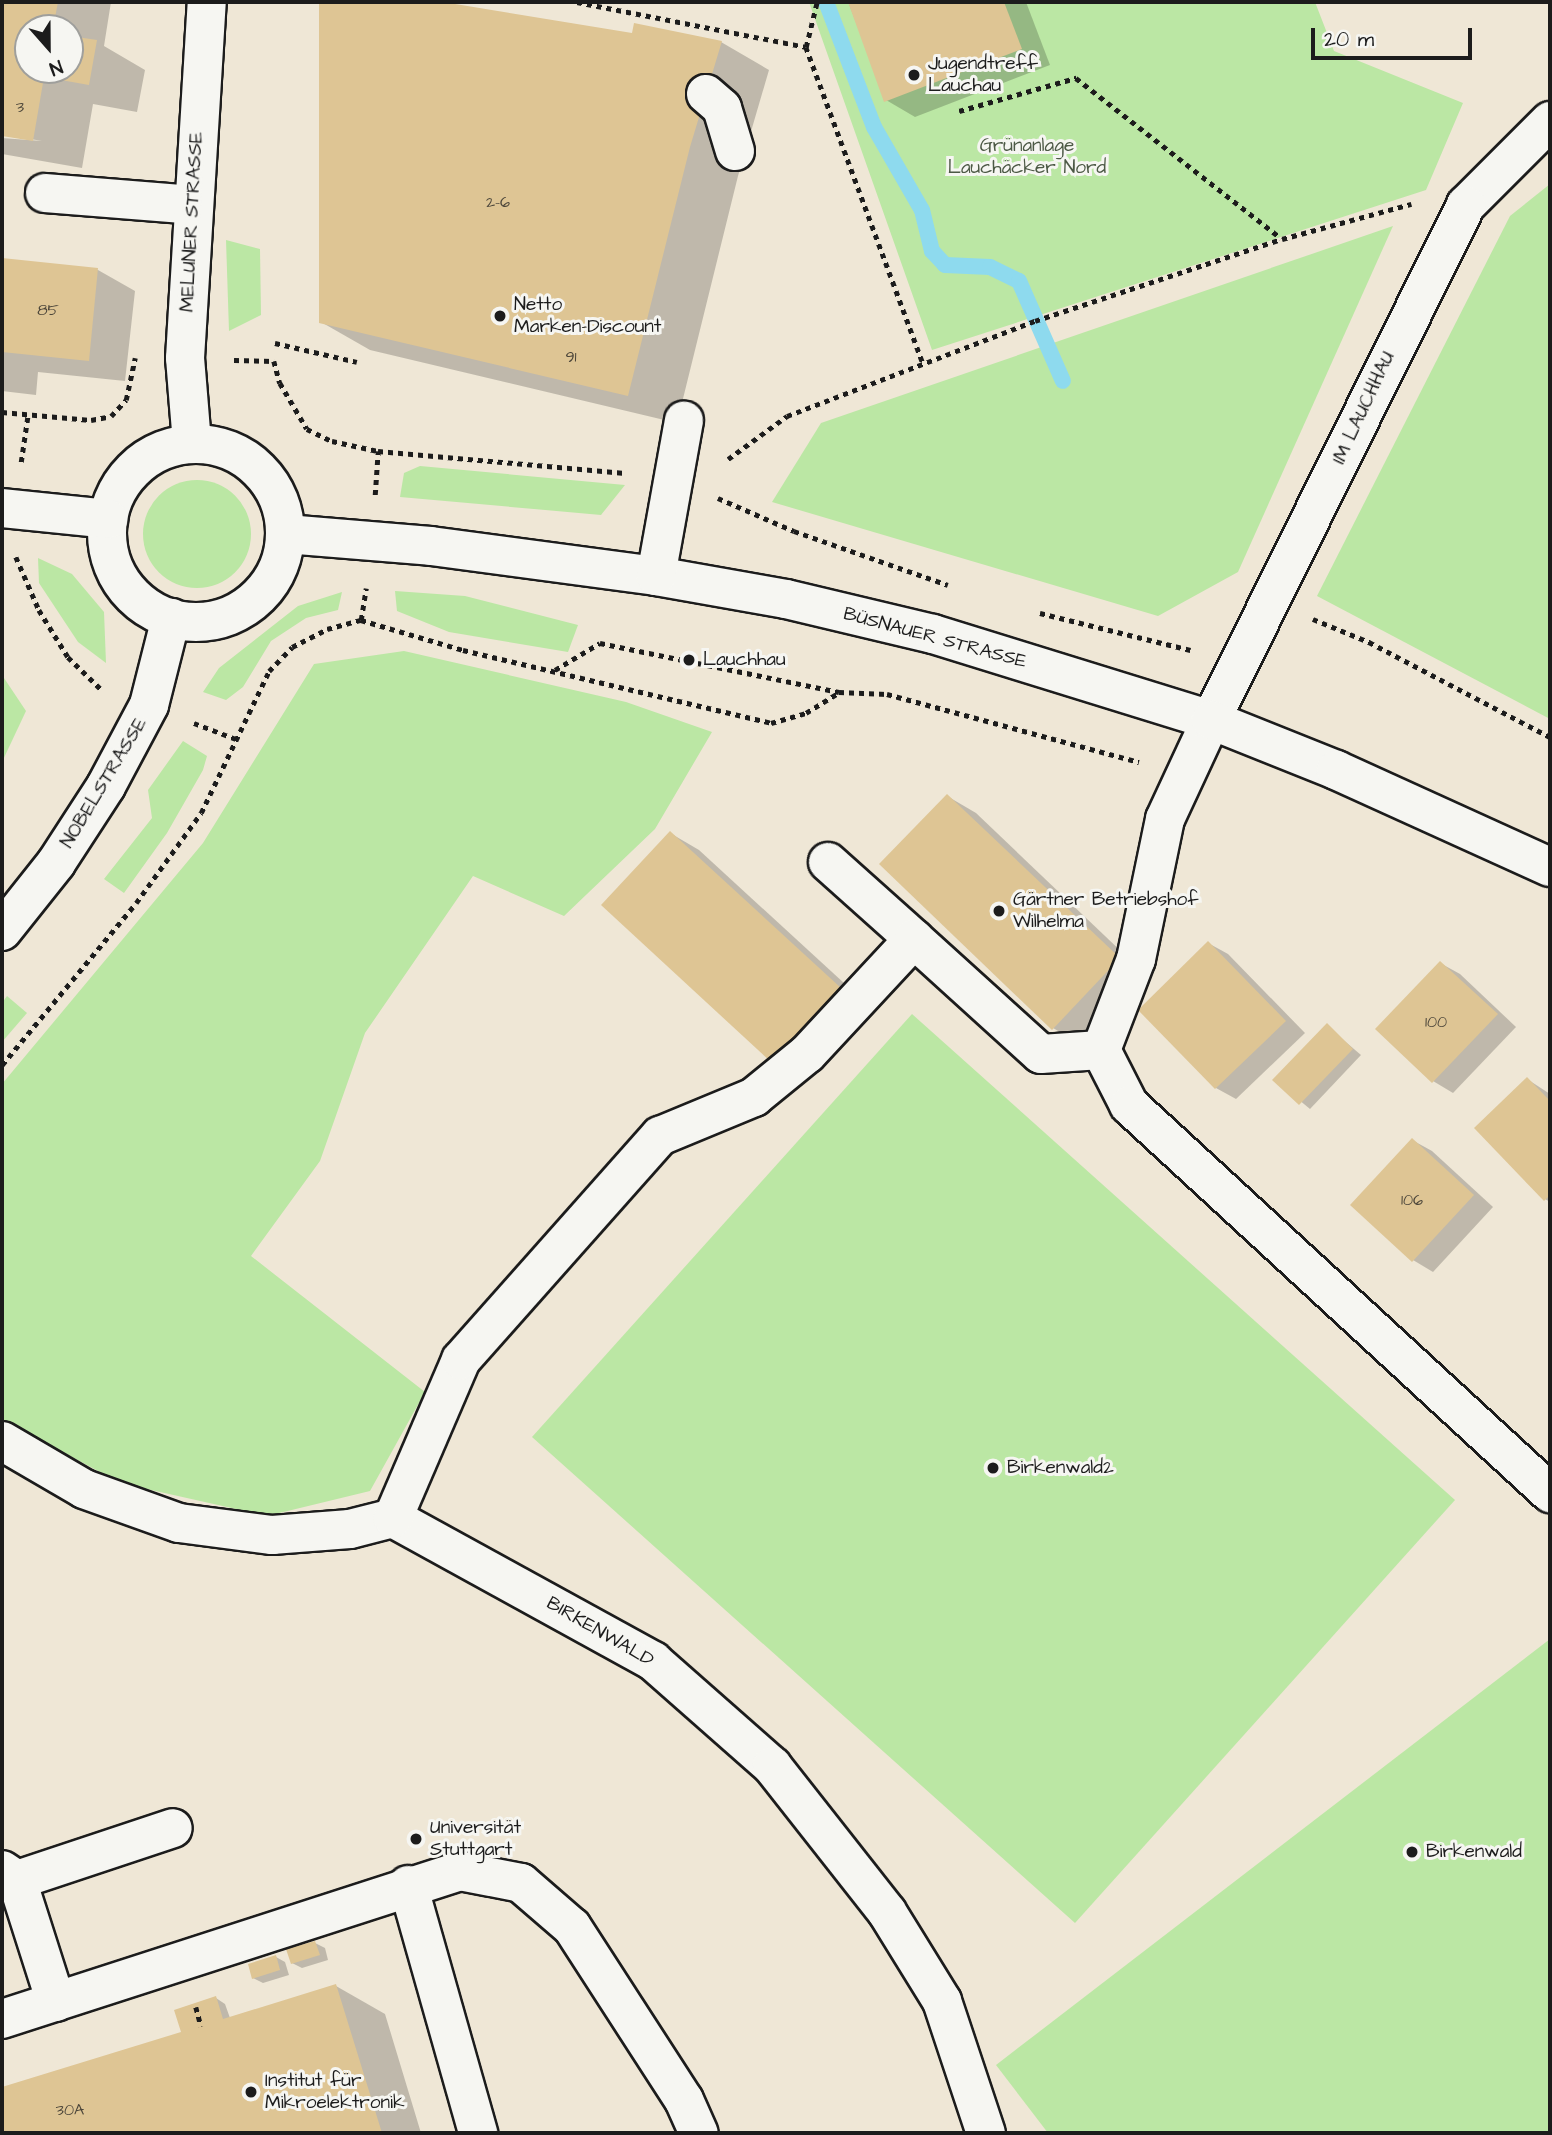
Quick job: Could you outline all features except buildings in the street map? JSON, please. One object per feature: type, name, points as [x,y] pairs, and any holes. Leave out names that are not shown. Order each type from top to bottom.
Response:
[{"type":"street","name":"MELUNER STRASSE","points":[[192,443],[185,358],[207,2]]},
{"type":"street","points":[[706,94],[722,108],[735,151]]},
{"type":"street","name":"IM LAUCHHAU","points":[[1101,1050],[1136,959],[1165,819],[1185,775],[1466,205],[1550,121]]},
{"type":"street","points":[[45,193],[193,205]]},
{"type":"street","points":[[656,576],[685,486],[684,421]]},
{"type":"street","points":[[192,443],[221,447],[247,460],[268,479],[282,505],[286,534],[281,561],[268,585],[249,604],[224,617],[198,622],[171,618],[148,608],[115,569],[107,544],[108,519],[118,490],[136,466],[162,450],[192,443]]},
{"type":"street","points":[[8,509],[108,519]]},
{"type":"street","name":"BÜSNAUER STRASSE","points":[[286,534],[369,540],[656,576],[786,599],[933,634],[1212,720],[1336,770],[1550,867]]},
{"type":"street","name":"NOBELSTRASSE","points":[[2,931],[55,863],[106,786],[149,705],[171,618]]},
{"type":"street","points":[[828,862],[1041,1054],[1101,1050],[1129,1105],[1550,1493]]},
{"type":"street","points":[[2,1441],[84,1489],[179,1524],[272,1535],[351,1529],[393,1518],[461,1360],[660,1136],[754,1097],[807,1054],[914,939]]},
{"type":"street","name":"BIRKENWALD","points":[[393,1518],[653,1661],[772,1766],[887,1912],[942,2001],[986,2133]]},
{"type":"street","points":[[56,2002],[9,1875],[173,1828]]},
{"type":"street","points":[[2,2019],[408,1885],[460,1871],[521,1883],[572,1927],[684,2101],[699,2133]]},
{"type":"street","points":[[408,1885],[478,2133]]},
{"type":"path","points":[[577,2],[806,47]]},
{"type":"path","points":[[817,2],[806,47],[923,364]]},
{"type":"path","points":[[959,111],[1076,78],[1282,239]]},
{"type":"path","points":[[685,486],[787,416],[1035,321],[1282,239],[1432,198],[1466,205]]},
{"type":"path","points":[[275,343],[357,362]]},
{"type":"path","points":[[2,412],[28,414],[8,509],[16,563],[68,657],[99,690],[149,705],[236,739]]},
{"type":"path","points":[[361,620],[378,451],[619,472],[685,486],[794,531],[960,589]]},
{"type":"path","points":[[1272,601],[1369,642],[1550,737]]},
{"type":"path","points":[[1037,612],[1178,648],[1245,655]]},
{"type":"path","points":[[2,1065],[136,903],[201,813],[269,671],[292,647],[327,629],[361,620],[463,650],[771,723],[806,713],[839,692]]},
{"type":"path","points":[[554,670],[600,643],[839,692],[887,694],[1185,775]]},
{"type":"green space","name":"Grünanlage Lauchäcker Nord","points":[[809,2],[1315,2],[1334,51],[1463,103],[1426,190],[932,350]]},
{"type":"green space","points":[[1550,184],[1550,719],[1317,596],[1510,216]]},
{"type":"green space","points":[[1393,226],[1238,572],[1158,616],[772,502],[821,423]]},
{"type":"green space","points":[[226,240],[260,249],[261,315],[229,331]]},
{"type":"green space","points":[[420,466],[625,485],[601,515],[400,497],[404,473]]},
{"type":"green space","points":[[197,480],[218,484],[235,496],[247,513],[251,534],[247,555],[235,572],[218,584],[197,588],[176,584],[159,572],[147,555],[143,534],[147,513],[159,496],[176,484]]},
{"type":"green space","points":[[38,558],[72,574],[104,612],[106,663],[78,642],[39,583]]},
{"type":"green space","points":[[395,591],[465,596],[578,625],[568,652],[449,632],[397,611]]},
{"type":"green space","points":[[342,592],[338,610],[306,618],[271,641],[243,687],[226,700],[203,692],[219,668],[298,606]]},
{"type":"green space","points":[[404,651],[626,702],[712,732],[655,829],[564,916],[473,876],[365,1033],[320,1161],[251,1256],[425,1392],[370,1491],[267,1516],[120,1483],[2,1419],[2,1084],[203,843],[314,664]]},
{"type":"green space","points":[[2,675],[26,711],[2,762]]},
{"type":"green space","points":[[183,741],[207,756],[203,770],[167,833],[124,893],[104,879],[152,818],[148,790]]},
{"type":"green space","points":[[7,996],[27,1013],[2,1042],[2,1003]]},
{"type":"green space","name":"Birkenwald2","points":[[912,1014],[1455,1500],[1075,1923],[532,1437]]},
{"type":"green space","name":"Birkenwald","points":[[1550,1639],[1550,2133],[1048,2133],[996,2065]]},
{"type":"waterway","points":[[826,2],[874,127],[922,210],[932,251],[945,265],[990,267],[1019,281],[1063,381]]},
{"type":"place","name":"Jugendtreff Lauchau","points":[[914,75]]},
{"type":"place","name":"Netto Marken-Discount","points":[[500,316]]},
{"type":"place","name":"Lauchhau","points":[[689,660]]},
{"type":"place","name":"Gärtner Betriebshof Wilhelma","points":[[999,911]]},
{"type":"place","name":"Birkenwald2","points":[[993,1468]]},
{"type":"place","name":"Universität Stuttgart","points":[[416,1839]]},
{"type":"place","name":"Birkenwald","points":[[1412,1852]]},
{"type":"place","name":"Institut für Mikroelektronik","points":[[251,2092]]}]
